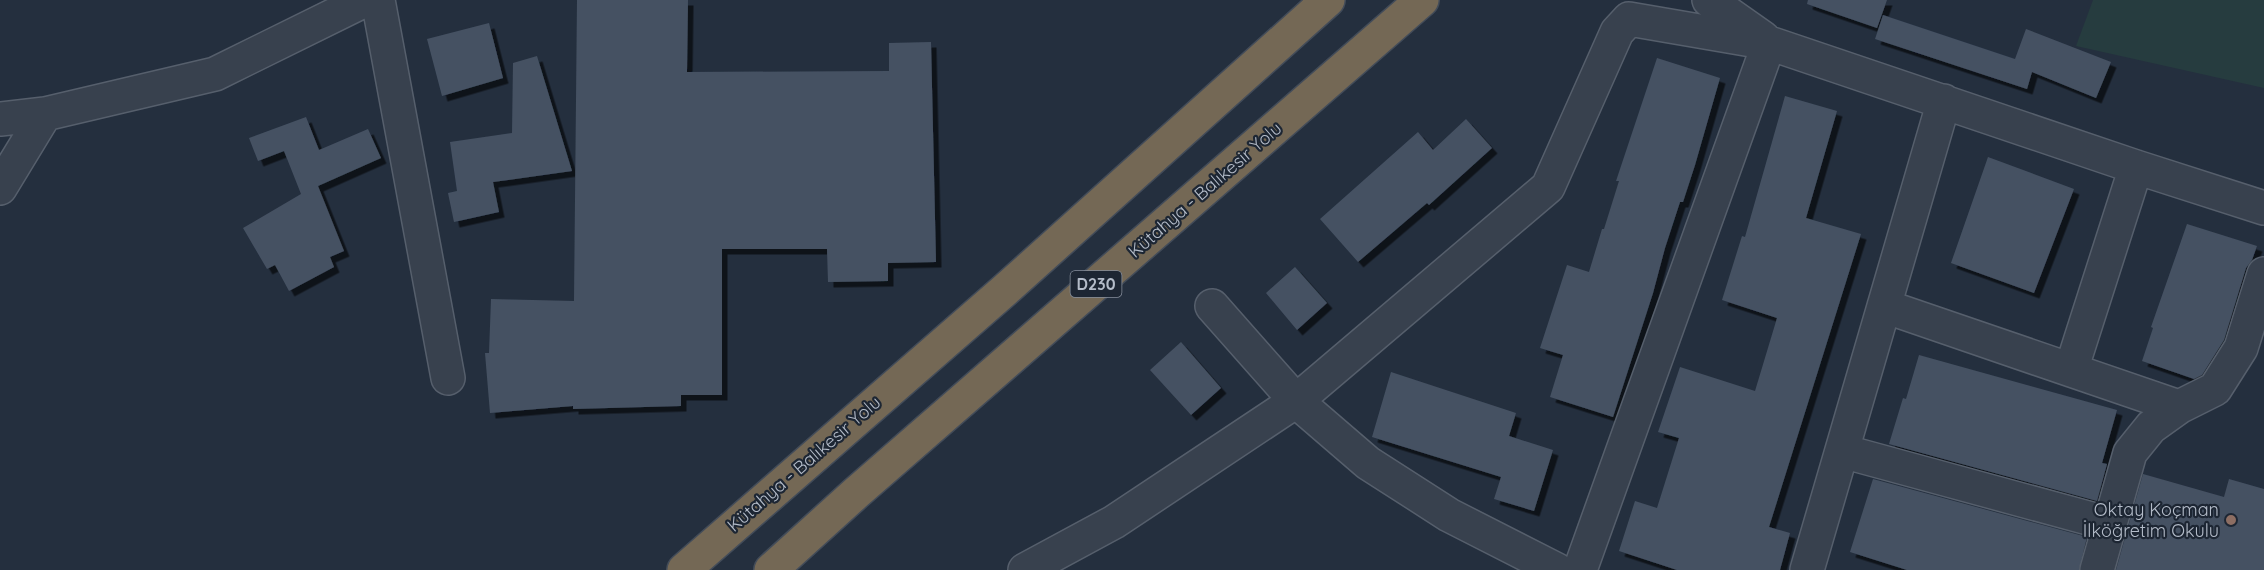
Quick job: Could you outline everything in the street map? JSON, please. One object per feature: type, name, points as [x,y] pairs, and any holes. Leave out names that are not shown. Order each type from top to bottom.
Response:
[{"type":"highway","name":"Kütahya - Balıkesir Yolu","points":[[684,570],[1005,290],[1328,0]]},
{"type":"highway","name":"Kütahya - Balıkesir Yolu","points":[[771,570],[856,493],[1422,0]]},
{"type":"street","points":[[0,119],[45,114],[215,74],[365,0]]},
{"type":"street","points":[[378,0],[448,378]]},
{"type":"street","points":[[1709,0],[1769,43]]},
{"type":"street","points":[[1731,0],[1769,43]]},
{"type":"street","points":[[1025,570],[1114,522],[1296,401],[1548,187],[1617,32],[1629,19],[1769,43],[2264,208]]},
{"type":"street","points":[[1580,570],[1769,43]]},
{"type":"street","points":[[1807,570],[1944,101]]},
{"type":"street","points":[[0,188],[45,114]]},
{"type":"street","points":[[2071,370],[2136,167]]},
{"type":"street","points":[[2097,570],[2130,453],[2151,427],[2179,407],[2215,389],[2241,348],[2264,274]]},
{"type":"street","points":[[1212,306],[1296,401],[1368,463],[1449,515],[1557,570]]},
{"type":"street","points":[[1884,306],[2179,407]]},
{"type":"street","points":[[1842,451],[2110,524]]},
{"type":"green space","points":[[2093,0],[2264,0],[2264,88],[2076,46]]},
{"type":"building","points":[[577,0],[688,0],[687,72],[889,71],[889,43],[931,42],[936,262],[888,263],[888,281],[828,282],[827,249],[722,249],[722,395],[681,395],[681,406],[573,409],[573,406],[490,413],[485,353],[489,353],[491,299],[574,301]]},
{"type":"building","points":[[1808,0],[1887,0],[1877,28],[1807,4]]},
{"type":"building","points":[[1883,15],[2015,59],[2026,29],[2111,62],[2096,98],[2032,72],[2027,89],[1875,39]]},
{"type":"building","points":[[489,23],[503,78],[442,96],[427,39]]},
{"type":"building","points":[[537,56],[572,171],[493,182],[499,212],[454,222],[448,193],[457,191],[450,142],[512,133],[513,63]]},
{"type":"building","points":[[1657,58],[1720,78],[1695,165],[1665,248],[1613,417],[1550,397],[1563,355],[1540,348],[1567,265],[1589,272],[1619,181],[1616,181]]},
{"type":"building","points":[[1785,96],[1837,111],[1806,218],[1861,234],[1769,527],[1790,533],[1780,570],[1677,570],[1619,551],[1635,501],[1657,508],[1679,438],[1658,432],[1680,367],[1755,391],[1777,318],[1722,300],[1742,236],[1745,237]]},
{"type":"building","points":[[306,117],[319,150],[368,129],[381,158],[318,186],[344,251],[330,257],[334,267],[289,291],[275,265],[267,269],[243,228],[301,194],[284,151],[258,161],[249,138]]},
{"type":"building","points":[[1466,119],[1492,148],[1429,205],[1427,203],[1358,262],[1320,219],[1418,132],[1433,150]]},
{"type":"building","points":[[1988,157],[2074,189],[2034,293],[1951,263]]},
{"type":"building","points":[[2187,224],[2257,246],[2246,268],[2224,340],[2202,375],[2194,379],[2142,361],[2153,328],[2151,327]]},
{"type":"building","points":[[1295,267],[1327,303],[1297,330],[1266,293]]},
{"type":"building","points":[[1181,342],[1221,388],[1191,415],[1150,370]]},
{"type":"building","points":[[1919,355],[2117,410],[2102,463],[2107,464],[2097,501],[1889,444]]},
{"type":"building","points":[[1391,372],[1516,413],[1509,436],[1553,450],[1534,511],[1494,499],[1501,477],[1372,437]]},
{"type":"building","points":[[2143,474],[2224,497],[2229,479],[2264,489],[2264,570],[2116,570]]},
{"type":"building","points":[[1873,479],[2087,537],[2079,570],[1907,570],[1850,552]]},
{"type":"place","name":"Oktay Koçman İlköğretim Okulu","points":[[2231,520]]}]
